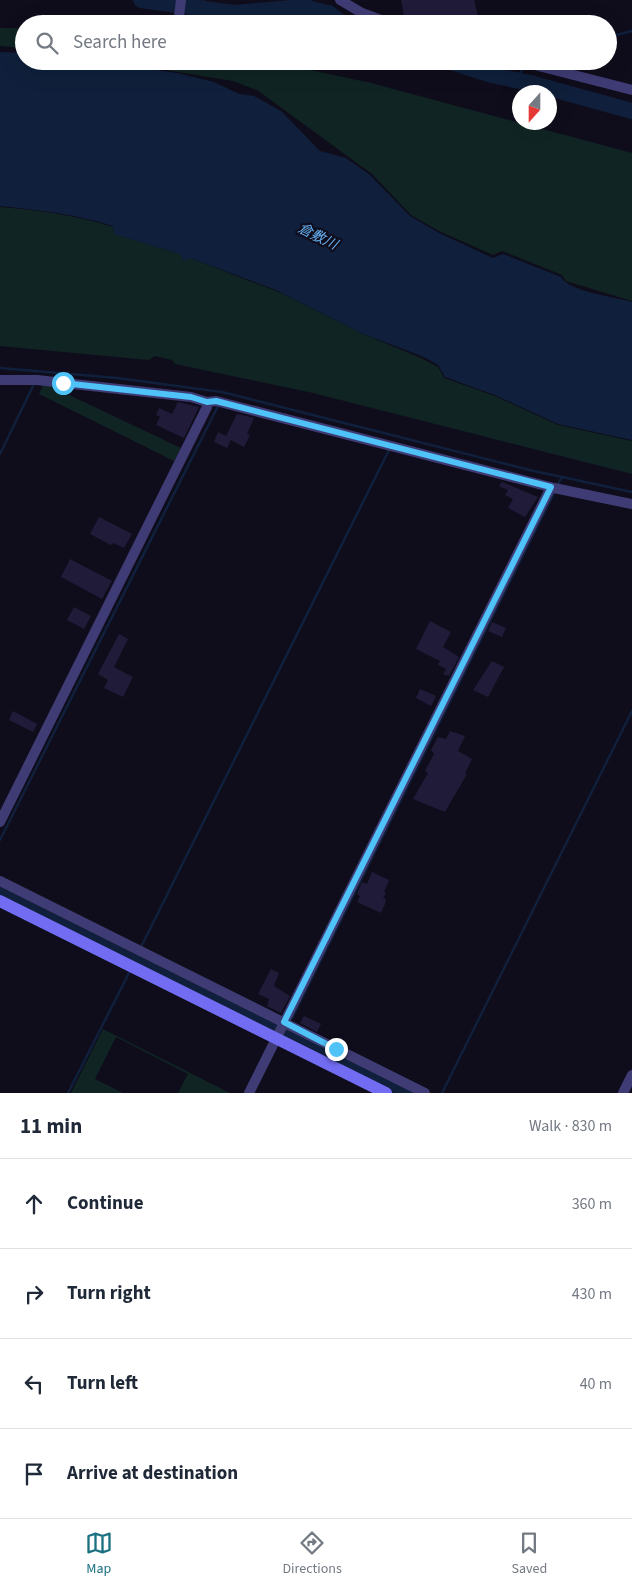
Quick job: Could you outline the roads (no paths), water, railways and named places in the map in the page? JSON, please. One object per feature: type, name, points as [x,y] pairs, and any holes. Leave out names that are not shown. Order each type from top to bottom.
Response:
[{"type":"street","points":[[179,15],[181,0]]},
{"type":"street","points":[[340,0],[370,15]]},
{"type":"street","points":[[554,70],[632,90]]},
{"type":"street","points":[[0,380],[34,380],[191,397],[555,488],[632,504]]},
{"type":"street","points":[[0,822],[207,407],[215,402]]},
{"type":"street","points":[[249,1093],[555,488]]},
{"type":"street","points":[[0,881],[130,955],[280,1029],[425,1093]]},
{"type":"street","points":[[0,901],[130,955],[280,1029],[386,1093]]},
{"type":"street","points":[[623,1093],[632,1075]]},
{"type":"water","name":"倉敷川","points":[[0,52],[15,53],[15,70],[156,70],[214,82],[239,94],[254,96],[281,111],[320,151],[346,158],[370,175],[410,216],[439,233],[493,258],[503,254],[561,277],[574,287],[632,302],[632,440],[558,424],[495,395],[445,377],[438,365],[424,357],[361,333],[276,290],[190,258],[184,261],[180,254],[114,234],[113,226],[71,215],[0,206]]},
{"type":"waterway","points":[[141,0],[234,13],[302,7],[332,15]]},
{"type":"waterway","points":[[203,0],[204,7]]},
{"type":"waterway","points":[[308,8],[311,1]]},
{"type":"waterway","points":[[617,35],[632,31]]},
{"type":"waterway","points":[[476,70],[632,111]]},
{"type":"waterway","points":[[519,81],[522,70]]},
{"type":"waterway","points":[[0,368],[117,378],[222,392],[534,471],[632,492]]},
{"type":"waterway","points":[[0,454],[34,384]]},
{"type":"waterway","points":[[0,840],[219,404]]},
{"type":"waterway","points":[[141,947],[389,450]]},
{"type":"waterway","points":[[557,486],[562,477]]},
{"type":"waterway","points":[[292,1018],[555,491]]},
{"type":"waterway","points":[[442,1093],[632,711]]},
{"type":"waterway","points":[[0,889],[412,1093]]},
{"type":"waterway","points":[[68,1093],[129,973]]}]
